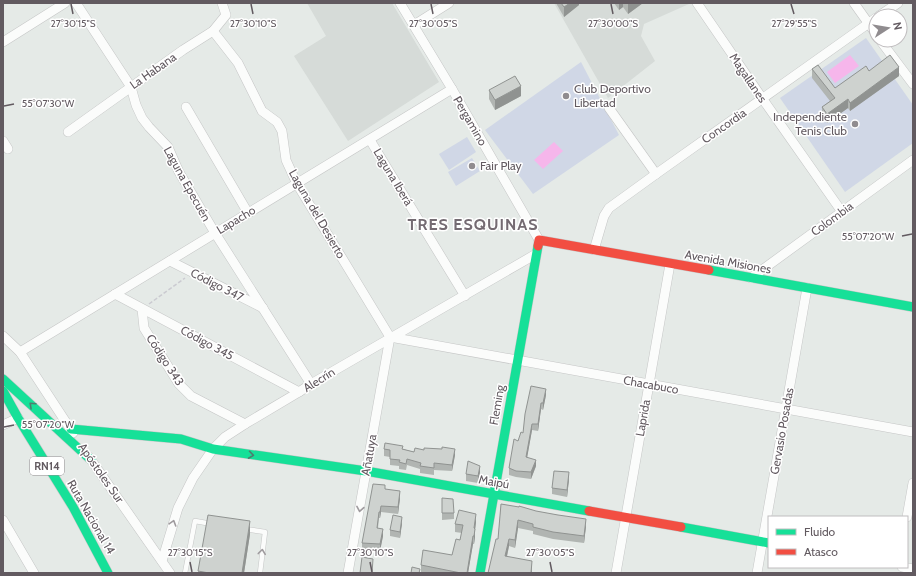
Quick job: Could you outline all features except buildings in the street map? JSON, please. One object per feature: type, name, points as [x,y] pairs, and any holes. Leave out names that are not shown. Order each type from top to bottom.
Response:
[{"type":"main road","name":"Avenida Misiones","points":[[539,240],[913,307]]},
{"type":"main road","name":"Fleming","points":[[480,573],[539,240]]},
{"type":"main road","points":[[3,379],[91,460]]},
{"type":"main road","name":"Ruta Nacional 14","points":[[3,391],[73,507],[108,573]]},
{"type":"main road","name":"Maipú","points":[[71,430],[181,439],[213,449],[366,471],[766,543]]},
{"type":"street","points":[[3,42],[65,3]]},
{"type":"street","name":"Laguna Epecuén","points":[[76,3],[131,87],[134,93],[136,105],[142,118],[168,147],[179,172],[215,233],[310,384]]},
{"type":"street","name":"La Habana","points":[[68,132],[183,50],[213,31],[226,14],[222,3]]},
{"type":"street","name":"Pergamino","points":[[400,3],[452,89],[539,240]]},
{"type":"street","points":[[414,25],[449,3]]},
{"type":"street","name":"Magallanes","points":[[697,3],[762,99],[842,212]]},
{"type":"street","points":[[854,3],[868,17]]},
{"type":"street","name":"Concordia","points":[[594,250],[604,216],[609,208],[868,24]]},
{"type":"street","name":"Laguna del Desierto","points":[[213,31],[238,64],[262,111],[277,122],[282,131],[286,160],[298,184],[390,337]]},
{"type":"street","points":[[886,48],[913,84]]},
{"type":"street","name":"Lapacho","points":[[20,352],[452,89]]},
{"type":"street","points":[[186,106],[248,212]]},
{"type":"street","points":[[609,108],[656,174]]},
{"type":"street","name":"Laguna Iberá","points":[[370,140],[465,296]]},
{"type":"street","points":[[3,141],[8,149]]},
{"type":"street","name":"Colombia","points":[[751,278],[913,160]]},
{"type":"street","name":"Alecrín","points":[[162,560],[178,508],[193,478],[213,449],[225,437],[310,384],[536,254]]},
{"type":"street","name":"Código 347","points":[[170,261],[264,309]]},
{"type":"street","name":"Laprida","points":[[616,573],[670,264]]},
{"type":"street","name":"Gervasio Posadas","points":[[770,516],[786,409],[807,288]]},
{"type":"street","name":"Código 345","points":[[115,294],[299,392]]},
{"type":"street","name":"Código 343","points":[[142,309],[144,328],[179,384],[191,396],[245,424]]},
{"type":"street","name":"Apóstoles Sur","points":[[3,336],[20,352],[91,460],[170,573]]},
{"type":"street","name":"Chacabuco","points":[[390,337],[913,432]]},
{"type":"street","name":"Añatuya","points":[[348,573],[390,337]]},
{"type":"street","points":[[3,426],[18,418]]},
{"type":"street","points":[[907,516],[913,483]]},
{"type":"street","points":[[3,520],[34,573]]},
{"type":"street","name":"Gervasio Posadas","points":[[757,573],[766,543],[768,530]]},
{"type":"lane","points":[[185,573],[195,521],[218,525]]},
{"type":"lane","points":[[242,528],[265,532],[260,573]]},
{"type":"path","points":[[142,309],[193,272]]},
{"type":"shaded area","points":[[307,3],[392,3],[439,82],[348,141],[294,56],[326,36]]},
{"type":"shaded area","points":[[554,3],[689,4],[644,24],[641,36],[655,61],[608,98]]},
{"type":"shaded area","name":"Independiente Tenis Club","points":[[866,38],[868,41],[868,48],[873,48],[913,105],[913,143],[845,192],[780,98]]},
{"type":"shaded area","points":[[850,55],[859,66],[835,83],[827,72]]},
{"type":"shaded area","name":"Club Deportivo Libertad","points":[[581,62],[619,135],[533,194],[485,130]]},
{"type":"shaded area","points":[[467,137],[476,152],[449,170],[439,154]]},
{"type":"shaded area","points":[[554,142],[563,151],[543,169],[534,160]]},
{"type":"shaded area","points":[[472,158],[480,171],[456,186],[448,172]]},
{"type":"traffic: fast","points":[[480,573],[538,246]]},
{"type":"traffic: fast","points":[[709,270],[913,307]]},
{"type":"traffic: fast","points":[[3,379],[91,460]]},
{"type":"traffic: fast","points":[[3,391],[73,507],[108,573]]},
{"type":"traffic: fast","points":[[71,429],[181,439],[213,449],[366,471],[589,511]]},
{"type":"traffic: fast","points":[[681,527],[768,543]]},
{"type":"traffic: jam","points":[[538,246],[539,240],[709,270]]},
{"type":"traffic: jam","points":[[589,511],[681,527]]},
{"type":"place","name":"Club Deportivo Libertad","points":[[566,96]]},
{"type":"place","name":"Independiente Tenis Club","points":[[855,124]]},
{"type":"place","name":"Fair Play","points":[[472,166]]},
{"type":"district","name":"TRES ESQUINAS","points":[[473,224]]}]
